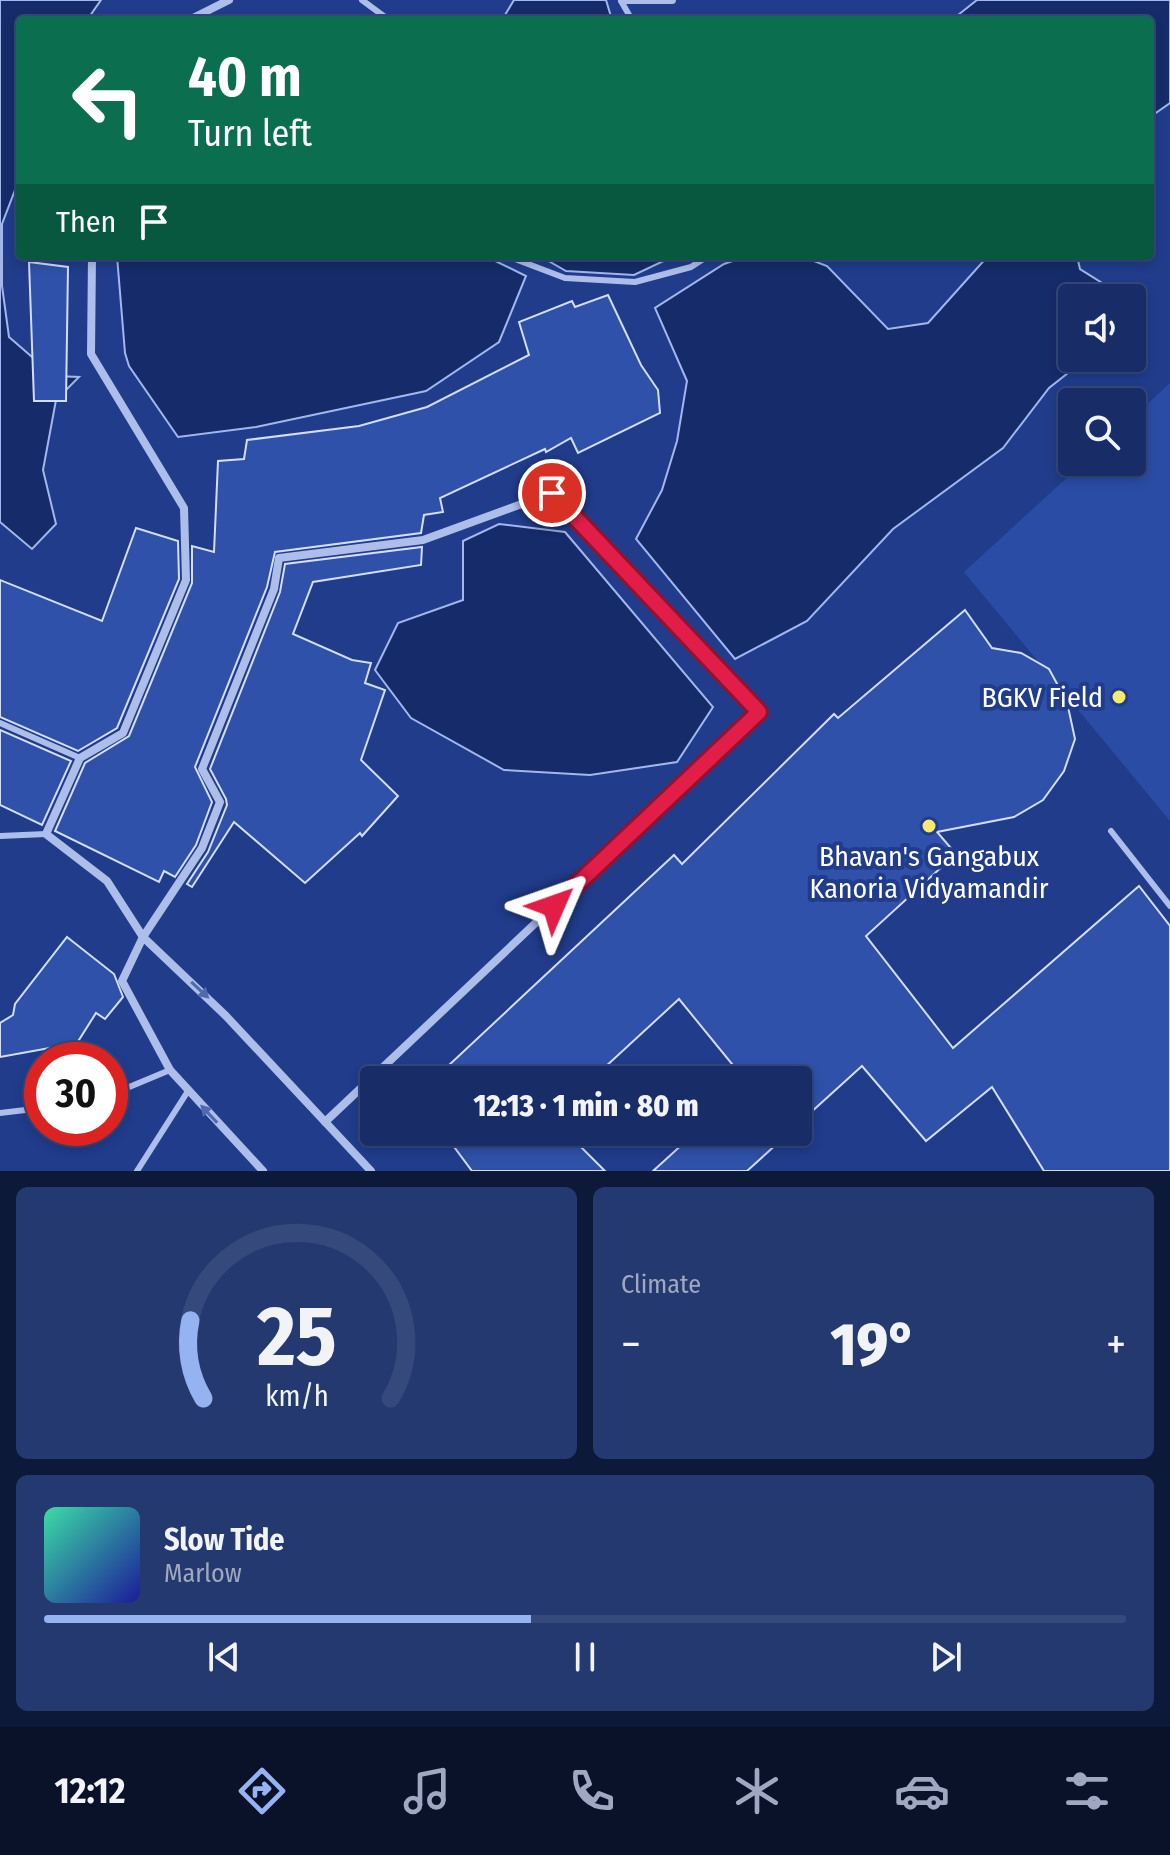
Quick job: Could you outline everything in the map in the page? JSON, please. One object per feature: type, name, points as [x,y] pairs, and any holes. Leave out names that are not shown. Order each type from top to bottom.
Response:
[{"type":"street","points":[[197,16],[229,0]]},
{"type":"street","points":[[622,0],[672,0]]},
{"type":"street","points":[[92,260],[91,354],[184,508],[186,580],[123,733],[80,758],[46,834],[107,881],[143,937],[226,1016],[371,1171]]},
{"type":"street","points":[[263,1171],[170,1070],[122,981],[143,937],[202,848],[220,802],[202,769],[274,589],[279,558],[423,540],[552,493],[759,712],[325,1122]]},
{"type":"lane","points":[[362,0],[384,16]]},
{"type":"lane","points":[[518,260],[565,278],[635,282],[691,267],[702,260]]},
{"type":"lane","points":[[0,723],[80,758]]},
{"type":"lane","points":[[1111,831],[1170,906]]},
{"type":"lane","points":[[0,836],[46,834]]},
{"type":"lane","points":[[128,1088],[170,1070]]},
{"type":"lane","points":[[137,1171],[188,1091]]},
{"type":"lane","points":[[0,1113],[24,1110]]},
{"type":"shaded area","points":[[0,0],[101,0],[90,16],[16,16],[16,187],[2,224],[2,286],[9,337],[54,376],[79,377],[56,400],[43,470],[56,524],[32,549],[0,522]]},
{"type":"shaded area","points":[[514,0],[606,0],[611,16],[504,16]]},
{"type":"shaded area","points":[[977,0],[1170,0],[1170,103],[1154,114],[1154,16],[958,15]]},
{"type":"shaded area","points":[[117,260],[493,260],[526,276],[499,342],[426,391],[256,427],[178,437],[129,366],[125,353]]},
{"type":"shaded area","points":[[547,260],[666,260],[634,275],[566,271]]},
{"type":"shaded area","points":[[736,260],[811,260],[827,266],[888,329],[928,323],[984,260],[1078,260],[1080,269],[1104,284],[1058,284],[1058,372],[1069,372],[1049,388],[1003,448],[893,529],[807,621],[735,659],[636,539],[662,490],[677,441],[687,381],[655,308],[724,264]]},
{"type":"shaded area","name":"BGKV Field","points":[[1170,383],[1170,821],[964,572],[1069,476],[1146,476],[1146,405]]},
{"type":"shaded area","points":[[499,524],[565,532],[713,707],[677,762],[590,775],[504,770],[411,718],[375,670],[398,623],[463,600],[463,541]]},
{"type":"building","points":[[29,262],[68,267],[66,401],[34,401]]},
{"type":"building","points":[[608,295],[641,365],[658,390],[660,413],[578,453],[571,438],[440,498],[443,512],[424,515],[421,533],[275,552],[267,587],[195,767],[212,802],[196,845],[175,877],[164,871],[159,882],[55,831],[85,763],[129,736],[192,583],[192,546],[214,552],[218,461],[244,459],[247,440],[359,426],[427,407],[529,355],[519,322],[572,301],[575,307]]},
{"type":"building","points":[[136,528],[178,541],[179,579],[117,728],[78,751],[0,717],[0,580],[102,621]]},
{"type":"building","points":[[422,547],[421,565],[313,582],[293,634],[352,660],[371,663],[365,683],[385,690],[361,760],[398,796],[362,836],[360,833],[305,883],[234,822],[192,887],[187,884],[208,852],[227,805],[210,769],[280,592],[285,564]]},
{"type":"building","points":[[965,610],[992,648],[1021,653],[1049,669],[1067,702],[1075,739],[1064,771],[1043,800],[1014,817],[937,832],[956,854],[866,936],[953,1048],[1139,886],[1170,926],[1170,1171],[1044,1171],[992,1087],[926,1141],[862,1066],[812,1111],[812,1066],[734,1066],[679,999],[606,1066],[448,1066],[674,855],[682,864],[834,714],[838,718]]},
{"type":"building","points":[[0,730],[71,761],[42,825],[0,805]]},
{"type":"building","points":[[67,937],[114,974],[123,997],[105,1019],[96,1013],[78,1042],[24,1042],[24,1053],[0,1057],[0,1023],[13,1015],[15,1004]]},
{"type":"building","points":[[453,1146],[580,1146],[605,1171],[472,1171]]},
{"type":"building","points":[[681,1146],[775,1146],[747,1171],[653,1171]]},
{"type":"place","name":"BGKV Field","points":[[1119,697]]},
{"type":"place","name":"Bhavan's Gangabux Kanoria Vidyamandir","points":[[929,826]]},
{"type":"route","points":[[552,493],[759,712],[554,906]]}]
